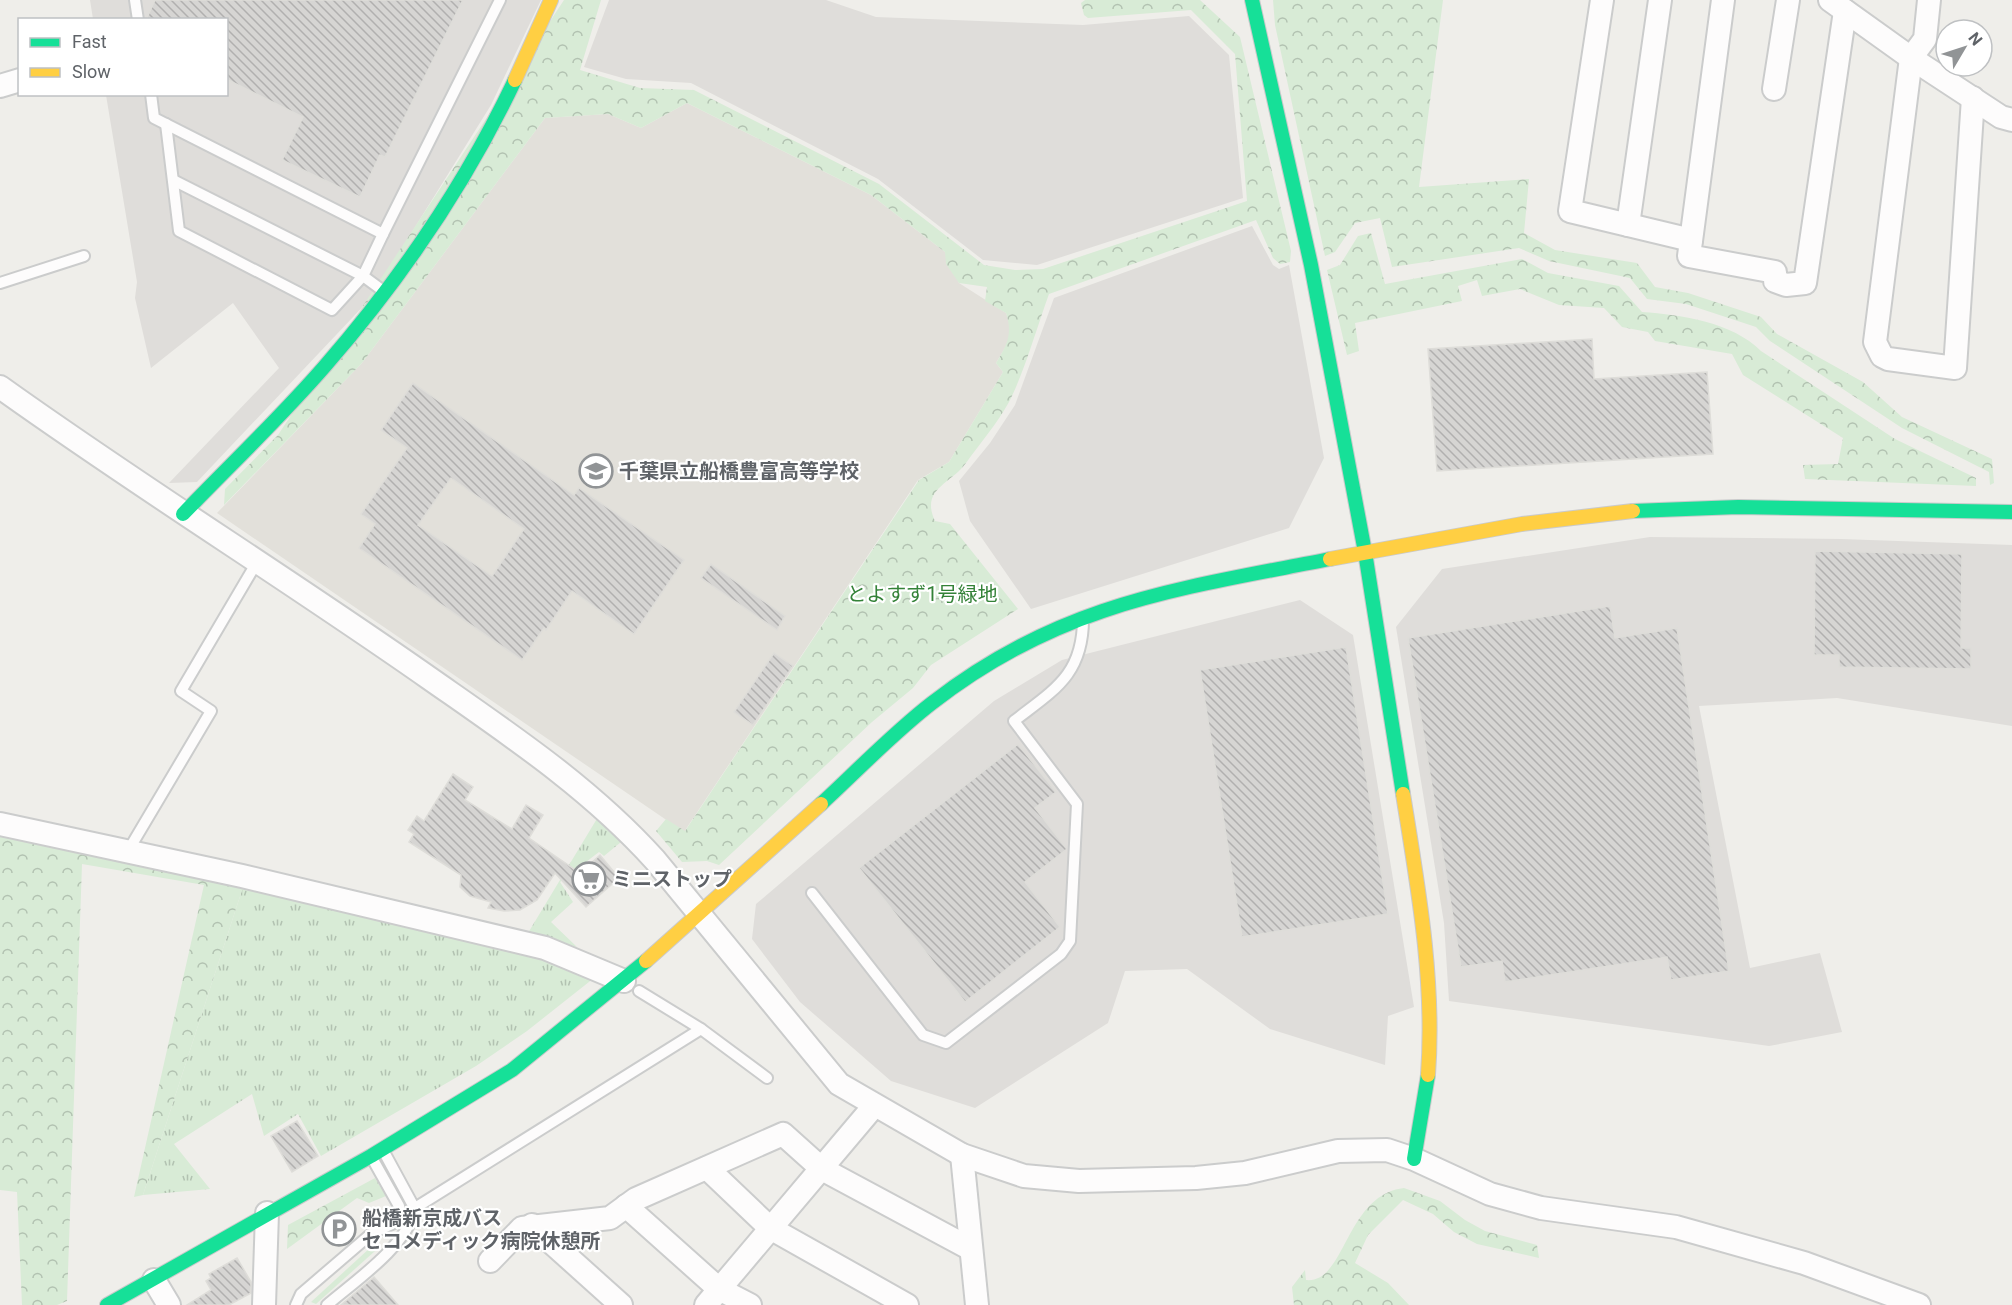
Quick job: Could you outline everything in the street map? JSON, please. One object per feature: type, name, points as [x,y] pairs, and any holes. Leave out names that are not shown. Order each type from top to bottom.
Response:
[{"type":"street","points":[[183,514],[335,355],[424,241],[470,167],[511,91],[551,0]]},
{"type":"street","points":[[1252,0],[1311,265],[1365,552],[1425,932],[1428,971],[1428,1074],[1414,1159]]},
{"type":"street","points":[[1602,0],[1570,211],[1691,240]]},
{"type":"street","points":[[1628,225],[1660,0]]},
{"type":"street","points":[[1723,0],[1689,256],[1775,272],[1775,281],[1786,285],[1805,283],[1838,5],[1911,58],[2001,117],[2012,120]]},
{"type":"street","points":[[1774,89],[1788,0]]},
{"type":"street","points":[[1929,0],[1925,39],[1911,58],[1875,342],[1882,356],[1888,359],[1955,368],[1973,98]]},
{"type":"street","points":[[0,86],[18,81]]},
{"type":"street","points":[[0,387],[183,514],[384,647],[572,780],[628,830],[839,1084],[962,1155],[1024,1176],[1079,1181],[1197,1178],[1245,1173],[1347,1150],[1387,1150],[1414,1159],[1490,1194],[1541,1208],[1676,1227],[1804,1263],[1917,1304]]},
{"type":"street","points":[[107,1305],[377,1153],[512,1070],[631,986],[700,915],[930,704],[961,680],[1013,648],[1083,617],[1160,592],[1365,552],[1574,516],[1728,506],[2012,512]]},
{"type":"street","points":[[0,824],[128,851],[545,948],[631,986]]},
{"type":"street","points":[[713,1297],[874,1106]]},
{"type":"street","points":[[490,1261],[522,1228],[532,1225],[610,1218],[626,1206],[783,1134],[822,1169],[971,1249]]},
{"type":"street","points":[[962,1155],[977,1305]]},
{"type":"street","points":[[707,1168],[770,1228],[907,1305]]},
{"type":"street","points":[[626,1206],[713,1297],[750,1305]]},
{"type":"street","points":[[264,1305],[267,1213]]},
{"type":"street","points":[[532,1225],[621,1305]]},
{"type":"street","points":[[154,1280],[169,1305]]},
{"type":"lane","points":[[135,0],[138,18]]},
{"type":"lane","points":[[166,124],[179,231],[332,310],[363,276],[500,0]]},
{"type":"lane","points":[[151,96],[154,118],[383,234]]},
{"type":"lane","points":[[173,180],[363,276],[385,293]]},
{"type":"lane","points":[[0,283],[84,256]]},
{"type":"lane","points":[[128,851],[210,711],[181,691],[258,562]]},
{"type":"lane","points":[[812,893],[923,1035],[946,1043],[1061,954],[1070,941],[1077,804],[1014,721],[1062,684],[1077,662],[1083,635],[1083,617]]},
{"type":"lane","points":[[631,986],[701,1029],[768,1078]]},
{"type":"lane","points":[[296,1305],[301,1294],[371,1234],[415,1209],[701,1029]]},
{"type":"lane","points":[[377,1153],[415,1209]]},
{"type":"lane","points":[[377,1153],[399,1206],[399,1218]]},
{"type":"lane","points":[[327,1305],[387,1253],[411,1223],[415,1209]]},
{"type":"shaded area","points":[[90,0],[541,0],[491,105],[371,298],[197,482],[169,483],[279,368],[233,303],[151,368],[135,298],[137,282],[106,96],[228,96],[228,18],[93,18]]},
{"type":"shaded area","points":[[609,0],[826,0],[876,17],[1083,25],[1189,16],[1229,55],[1243,198],[1037,265],[983,260],[878,179],[691,83],[626,79],[584,67]]},
{"type":"shaded area","name":"千葉県立船橋豊富高等学校","points":[[687,103],[871,195],[945,252],[959,283],[1006,313],[1010,324],[1009,341],[996,363],[1003,372],[949,462],[918,480],[684,832],[217,513],[362,363],[545,118],[608,114],[641,128]]},
{"type":"shaded area","points":[[1252,226],[1273,265],[1279,269],[1289,265],[1324,458],[1289,528],[1031,609],[970,521],[959,481],[990,443],[1015,405],[1054,298]]},
{"type":"shaded area","points":[[1650,537],[1841,539],[2012,545],[2012,726],[1837,698],[1699,706],[1750,968],[1820,953],[1842,1032],[1769,1046],[1449,1001],[1444,923],[1396,627],[1442,569]]},
{"type":"shaded area","points":[[1300,600],[1353,635],[1414,1007],[1388,1016],[1385,1065],[1270,1029],[1187,969],[1125,971],[1108,1023],[975,1108],[891,1081],[800,1002],[752,939],[756,904],[994,701],[1062,660]]},
{"type":"green space","name":"とよすず1号緑地","points":[[564,0],[601,0],[580,70],[640,88],[694,90],[879,184],[984,265],[1015,270],[1043,269],[1247,201],[1235,54],[1191,10],[1088,18],[1084,15],[1081,3],[1085,0],[1200,0],[1240,37],[1291,251],[1290,262],[1280,264],[1273,258],[1256,220],[1049,294],[1025,364],[1009,402],[966,463],[939,488],[931,501],[935,521],[950,524],[1018,609],[931,665],[913,688],[872,722],[719,865],[707,861],[682,862],[656,831],[666,819],[685,831],[919,480],[949,462],[1003,372],[996,363],[1008,339],[1008,320],[1006,313],[985,301],[987,287],[959,283],[946,264],[945,252],[871,195],[687,103],[641,128],[608,114],[545,118],[362,363],[224,505],[225,489],[278,435]]},
{"type":"green space","points":[[1273,0],[1443,0],[1419,187],[1529,179],[1524,233],[1555,250],[1637,263],[1655,287],[1688,293],[1761,317],[1777,334],[1863,382],[1902,417],[1992,459],[1994,483],[1990,485],[1989,472],[1902,428],[1770,341],[1756,327],[1686,304],[1647,299],[1630,278],[1549,261],[1519,248],[1392,267],[1380,218],[1355,223],[1335,252],[1325,256],[1275,25]]},
{"type":"green space","points":[[1371,233],[1385,284],[1522,259],[1548,273],[1619,286],[1642,312],[1690,318],[1736,333],[1895,439],[1976,478],[1976,486],[1805,479],[1803,465],[1838,464],[1843,438],[1743,375],[1732,354],[1655,341],[1648,332],[1622,327],[1604,308],[1559,305],[1520,289],[1482,296],[1477,280],[1458,286],[1462,301],[1355,323],[1359,351],[1347,355],[1327,270],[1340,265],[1358,236]]},
{"type":"green space","points":[[598,817],[621,842],[604,856],[599,852],[560,882],[573,902],[551,922],[577,947],[528,933]]},
{"type":"green space","points":[[0,829],[244,884],[143,1195],[134,1197],[204,885],[82,864],[67,1301],[57,1305],[22,1305],[17,1192],[0,1190]]},
{"type":"green space","points":[[244,884],[541,956],[594,978],[527,1031],[476,1066],[321,1156],[298,1114],[264,1136],[252,1094],[174,1144],[210,1189],[143,1195]]},
{"type":"green space","points":[[375,1178],[386,1196],[369,1203],[357,1198],[287,1249],[288,1225]]},
{"type":"green space","points":[[1404,1188],[1440,1201],[1465,1220],[1485,1231],[1537,1245],[1539,1258],[1477,1244],[1454,1232],[1433,1214],[1403,1200],[1368,1235],[1355,1263],[1388,1283],[1409,1305],[1294,1305],[1292,1287],[1305,1270],[1306,1280],[1319,1277],[1330,1268],[1369,1206],[1384,1194]]},
{"type":"green space","points":[[371,1247],[375,1251],[316,1304],[311,1302]]},
{"type":"building","points":[[155,0],[463,0],[385,157],[380,155],[360,197],[282,160],[303,117],[228,80],[228,18],[147,18]]},
{"type":"building","points":[[1592,339],[1594,379],[1707,372],[1713,454],[1437,471],[1428,349]]},
{"type":"building","points":[[413,383],[574,495],[579,488],[684,560],[634,634],[572,591],[546,630],[544,628],[522,660],[359,548],[375,524],[361,514],[407,448],[381,430]],"holes":[[[451,478],[524,529],[492,576],[418,525]]]},
{"type":"building","points":[[1815,551],[1962,554],[1961,648],[1971,648],[1971,669],[1839,667],[1839,655],[1814,655]]},
{"type":"building","points":[[711,564],[785,616],[777,630],[701,578]]},
{"type":"building","points":[[1610,606],[1615,638],[1677,628],[1729,971],[1671,980],[1667,957],[1505,982],[1502,961],[1461,967],[1408,638]]},
{"type":"building","points":[[1346,647],[1388,914],[1242,937],[1200,670]]},
{"type":"building","points":[[774,653],[793,666],[753,725],[734,712]]},
{"type":"building","points":[[1018,744],[1056,792],[1035,808],[1067,849],[1025,882],[1060,927],[965,1002],[859,868]]},
{"type":"building","points":[[453,774],[473,787],[465,800],[512,829],[526,805],[543,815],[529,838],[580,873],[600,855],[619,878],[586,907],[555,873],[537,900],[520,910],[504,911],[488,908],[491,902],[470,896],[460,887],[461,875],[409,842],[414,834],[408,830],[417,816],[424,821]]},
{"type":"building","points":[[297,1121],[318,1156],[292,1172],[271,1136]]},
{"type":"building","points":[[237,1258],[251,1282],[251,1293],[229,1305],[187,1305],[211,1290],[206,1281],[211,1278],[209,1274]]},
{"type":"building","points":[[374,1277],[398,1305],[341,1305]]},
{"type":"traffic: fast","points":[[1252,0],[1311,265],[1365,552],[1403,794]]},
{"type":"traffic: fast","points":[[183,514],[308,385],[379,300],[453,193],[515,80]]},
{"type":"traffic: fast","points":[[1633,511],[1738,507],[2012,512]]},
{"type":"traffic: fast","points":[[821,804],[889,739],[932,703],[980,669],[1027,643],[1074,621],[1171,591],[1330,559]]},
{"type":"traffic: fast","points":[[107,1305],[371,1156],[512,1070],[646,961]]},
{"type":"traffic: fast","points":[[1414,1159],[1428,1075]]},
{"type":"traffic: slow","points":[[515,80],[551,0]]},
{"type":"traffic: slow","points":[[1330,559],[1522,524],[1633,511]]},
{"type":"traffic: slow","points":[[1403,794],[1424,934],[1430,1040],[1428,1075]]},
{"type":"traffic: slow","points":[[646,961],[821,804]]},
{"type":"place","name":"千葉県立船橋豊富高等学校","points":[[596,471]]},
{"type":"place","name":"ミニストップ","points":[[589,879]]},
{"type":"place","name":"船橋新京成バス セコメディック病院休憩所","points":[[339,1229]]}]
